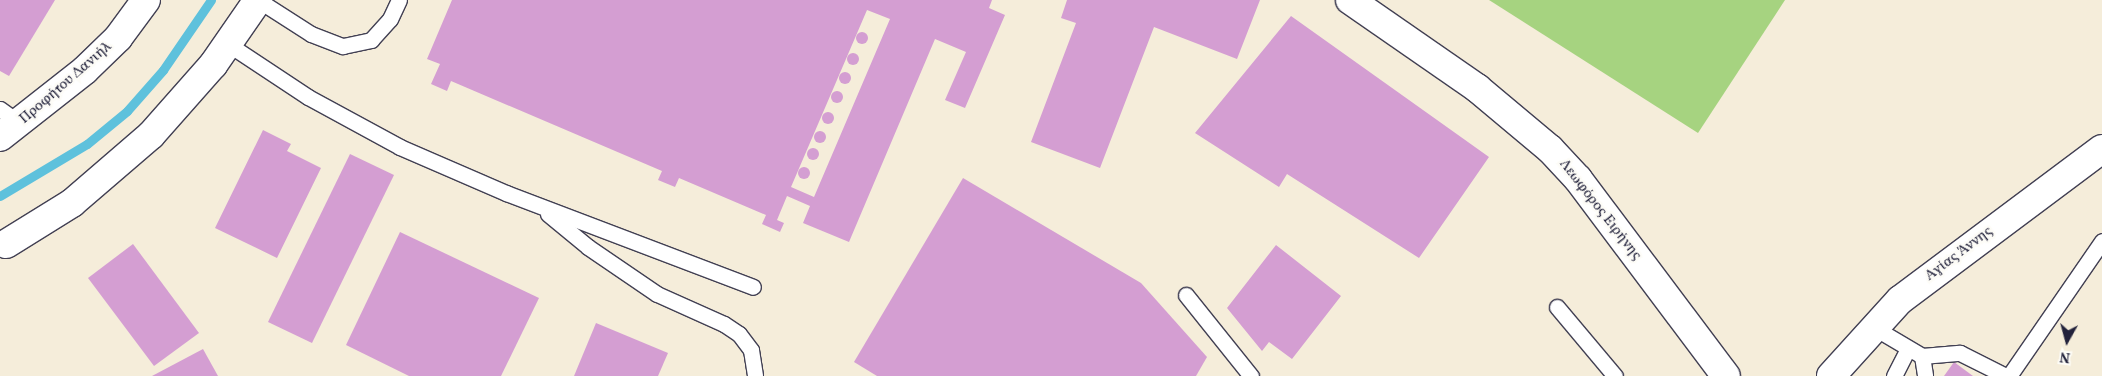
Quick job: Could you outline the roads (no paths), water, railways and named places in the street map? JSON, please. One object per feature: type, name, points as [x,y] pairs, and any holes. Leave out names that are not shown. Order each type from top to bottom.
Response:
[{"type":"street","name":"Προφήτου Δανιήλ","points":[[6,123],[85,70],[118,38],[146,0]]},
{"type":"street","points":[[6,244],[72,203],[128,157],[183,100],[228,44],[258,0]]},
{"type":"street","name":"Λεωφόρος Ειρήνης","points":[[1350,0],[1477,88],[1550,149],[1578,179],[1726,376]]},
{"type":"street","name":"Αγίας Άννης","points":[[1831,376],[1873,327],[1931,275],[2102,150]]},
{"type":"lane","points":[[258,0],[311,34],[343,46],[370,40],[390,19],[399,0]]},
{"type":"lane","points":[[228,44],[308,97],[400,147],[538,205],[752,287]]},
{"type":"lane","points":[[538,205],[588,248],[657,294],[724,324],[739,334],[751,350],[755,376]]},
{"type":"lane","points":[[1873,327],[1922,356],[1960,353],[2007,376],[2102,241]]},
{"type":"lane","points":[[1186,295],[1252,376]]},
{"type":"lane","points":[[1557,307],[1615,376]]},
{"type":"lane","points":[[1894,376],[1908,348]]},
{"type":"lane","points":[[1922,356],[1925,376]]},
{"type":"waterway","points":[[0,196],[87,144],[127,111],[163,70],[211,0]]}]
